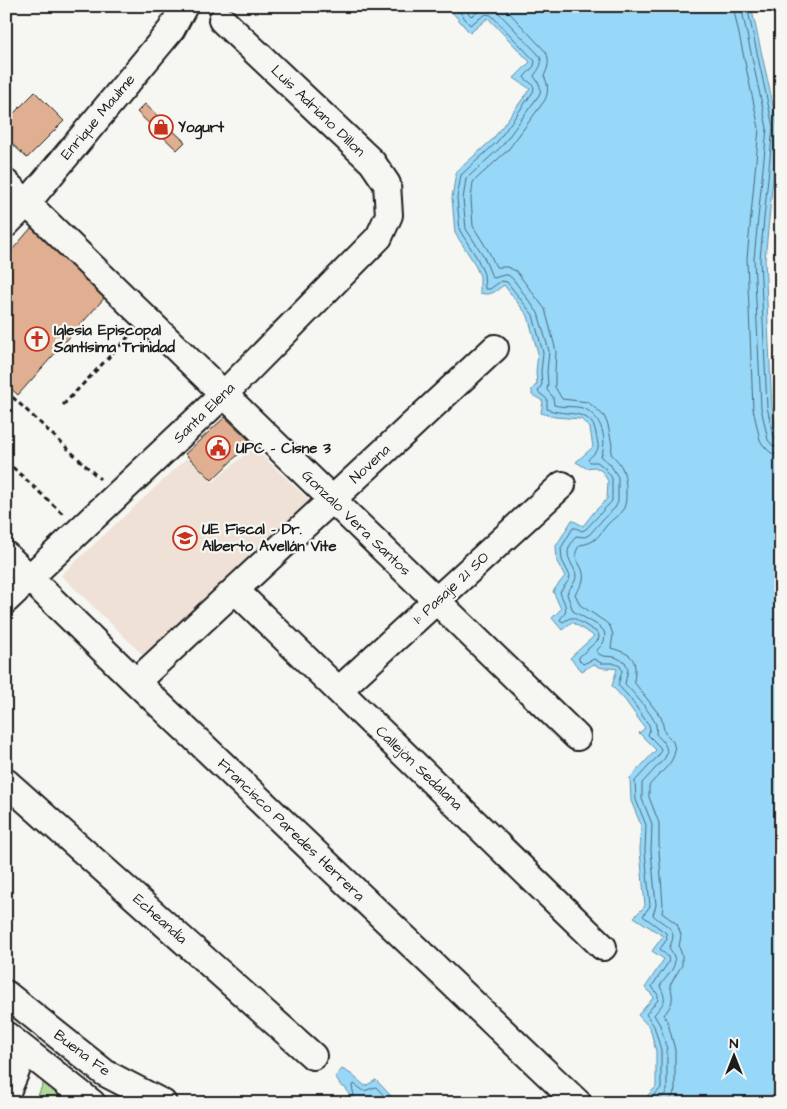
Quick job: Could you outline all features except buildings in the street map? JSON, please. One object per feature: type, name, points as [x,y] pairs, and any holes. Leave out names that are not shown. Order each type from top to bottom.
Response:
[{"type":"street","name":"Enrique Maulme","points":[[6,224],[26,203],[170,30],[184,6]]},
{"type":"street","name":"Luis Adriano Dillon","points":[[222,20],[372,162],[387,184],[389,215]]},
{"type":"street","name":"Gonzalo Vera Santos","points":[[6,183],[577,737]]},
{"type":"street","name":"Santa Elena","points":[[6,600],[224,394],[379,237],[389,215]]},
{"type":"street","name":"Novena","points":[[136,682],[495,348]]},
{"type":"street","name":"1º Pasaje 21 SO","points":[[339,690],[562,485]]},
{"type":"street","name":"Francisco Paredes Herrera","points":[[6,555],[136,682],[578,1103]]},
{"type":"street","name":"Callejón Sedalana","points":[[235,590],[603,946]]},
{"type":"street","name":"Echeandía","points":[[6,782],[313,1056]]},
{"type":"street","name":"Buena Fe","points":[[6,994],[105,1073],[163,1103]]},
{"type":"street","points":[[6,1094],[16,1042],[92,1103]]},
{"type":"path","points":[[63,405],[146,319]]},
{"type":"path","points":[[6,391],[117,495]]},
{"type":"path","points":[[6,461],[80,530]]},
{"type":"shaded area","name":"UE Fiscal - Dr. Alberto Avellán Vite","points":[[253,447],[309,500],[143,655],[61,575],[187,458],[213,482]]},
{"type":"green space","points":[[45,1079],[75,1103],[35,1103]]},
{"type":"water","points":[[449,6],[751,6],[778,127],[765,260],[772,407],[781,446],[781,1103],[640,1103],[656,1087],[656,1051],[650,1028],[638,1015],[654,997],[645,988],[664,959],[652,951],[663,936],[634,917],[645,906],[640,851],[641,825],[631,801],[630,778],[656,750],[639,733],[645,728],[625,700],[612,686],[617,669],[602,668],[594,664],[582,671],[570,658],[594,636],[572,622],[562,630],[552,618],[561,609],[553,591],[565,576],[557,562],[556,546],[572,520],[583,526],[607,499],[608,481],[602,471],[595,467],[586,468],[576,462],[593,447],[590,428],[581,419],[555,417],[541,413],[543,401],[532,395],[532,389],[537,384],[538,353],[528,316],[504,285],[490,294],[480,293],[480,276],[455,233],[452,198],[456,172],[493,139],[530,89],[514,78],[530,62],[488,18],[470,33]]},
{"type":"water","points":[[342,1069],[365,1086],[376,1080],[391,1096],[393,1103],[344,1103],[349,1094],[335,1077]]},
{"type":"place","name":"Yogurt","points":[[161,127]]},
{"type":"place","name":"Iglesia Episcopal Santísima Trinidad","points":[[37,339]]},
{"type":"place","name":"UPC - Cisne 3","points":[[218,448]]},
{"type":"place","name":"UE Fiscal - Dr. Alberto Avellán Vite","points":[[185,538]]}]
